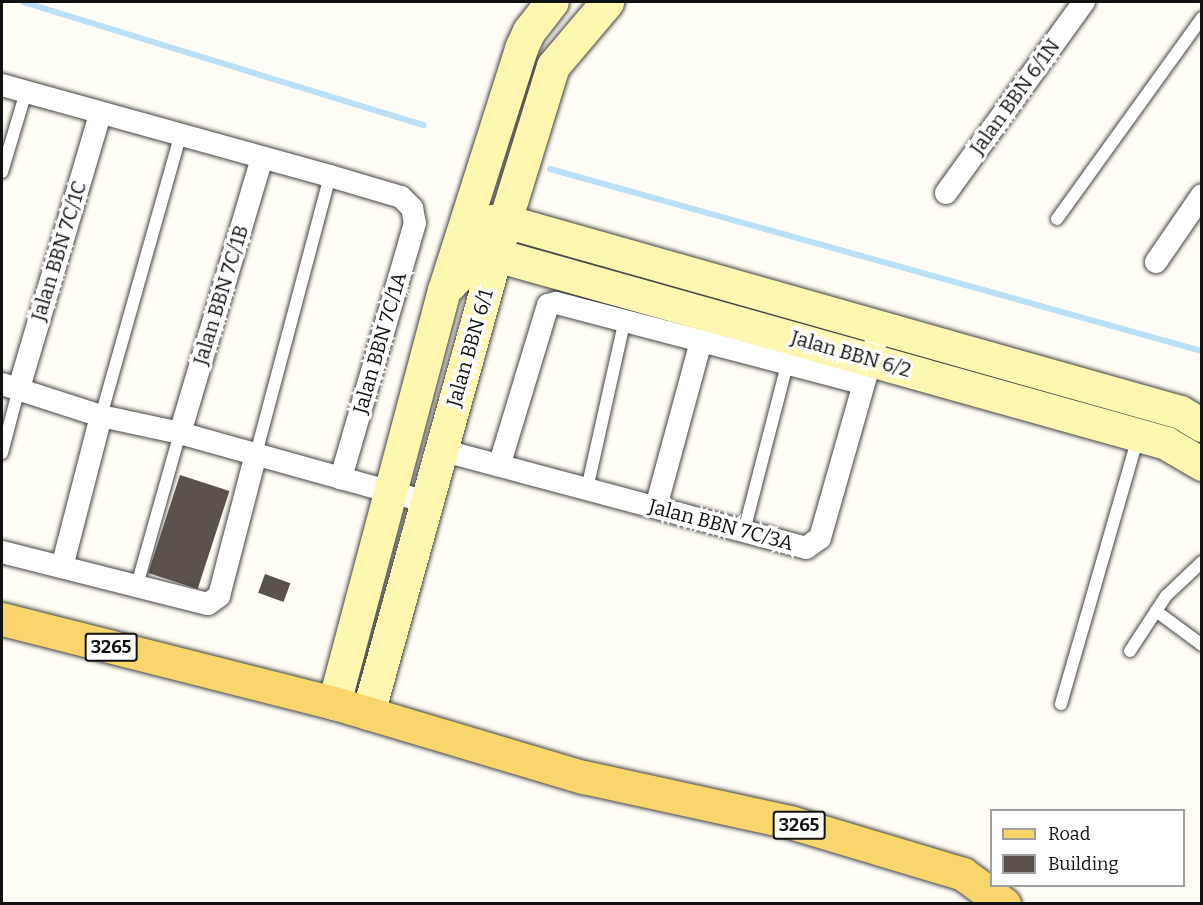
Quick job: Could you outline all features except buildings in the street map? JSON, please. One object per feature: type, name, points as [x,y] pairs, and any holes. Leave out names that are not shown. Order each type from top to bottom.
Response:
[{"type":"main road","name":"3265","points":[[2,619],[334,703],[583,777],[790,822],[963,874],[1004,903]]},
{"type":"street","name":"Jalan BBN 6/1","points":[[334,703],[444,290],[521,48],[528,31],[552,2]]},
{"type":"street","name":"Jalan BBN 6/1","points":[[368,713],[496,255],[553,66],[607,2]]},
{"type":"street","name":"Jalan BBN 6/1N","points":[[946,193],[1084,2]]},
{"type":"street","points":[[2,85],[330,176]]},
{"type":"street","name":"Jalan BBN 7C/1C","points":[[10,386],[100,114]]},
{"type":"street","name":"Jalan BBN 7C/1B","points":[[180,433],[262,158]]},
{"type":"street","name":"Jalan BBN 7C/1A","points":[[330,176],[400,197],[412,208],[415,223],[341,478]]},
{"type":"street","points":[[1156,262],[1202,195]]},
{"type":"street","points":[[444,290],[462,272],[484,227],[493,221],[506,221]]},
{"type":"street","name":"Jalan BBN 6/2","points":[[506,221],[1180,412],[1202,425]]},
{"type":"street","name":"Jalan BBN 6/2","points":[[496,255],[867,371],[1166,443],[1202,464]]},
{"type":"street","points":[[500,463],[548,305],[556,303],[624,323],[787,364],[867,371]]},
{"type":"street","name":"Jalan BBN 7C/3A","points":[[441,450],[500,463],[806,548],[820,538],[880,327]]},
{"type":"street","points":[[656,507],[701,341]]},
{"type":"street","points":[[10,386],[101,416],[180,433],[427,502]]},
{"type":"street","points":[[62,567],[101,416]]},
{"type":"street","points":[[2,552],[208,604],[219,596],[256,454]]},
{"type":"lane","points":[[1058,219],[1202,18]]},
{"type":"lane","points":[[2,172],[26,92]]},
{"type":"lane","points":[[101,416],[180,136]]},
{"type":"lane","points":[[256,454],[330,176]]},
{"type":"lane","points":[[587,489],[624,323]]},
{"type":"lane","points":[[744,531],[787,364]]},
{"type":"lane","points":[[2,453],[10,386]]},
{"type":"lane","points":[[137,585],[180,433]]},
{"type":"lane","points":[[1061,704],[1138,435]]},
{"type":"lane","points":[[1130,651],[1156,611],[1202,562]]},
{"type":"lane","points":[[1156,611],[1202,645]]},
{"type":"waterway","points":[[23,2],[424,125]]},
{"type":"waterway","points":[[550,169],[1202,351]]}]
